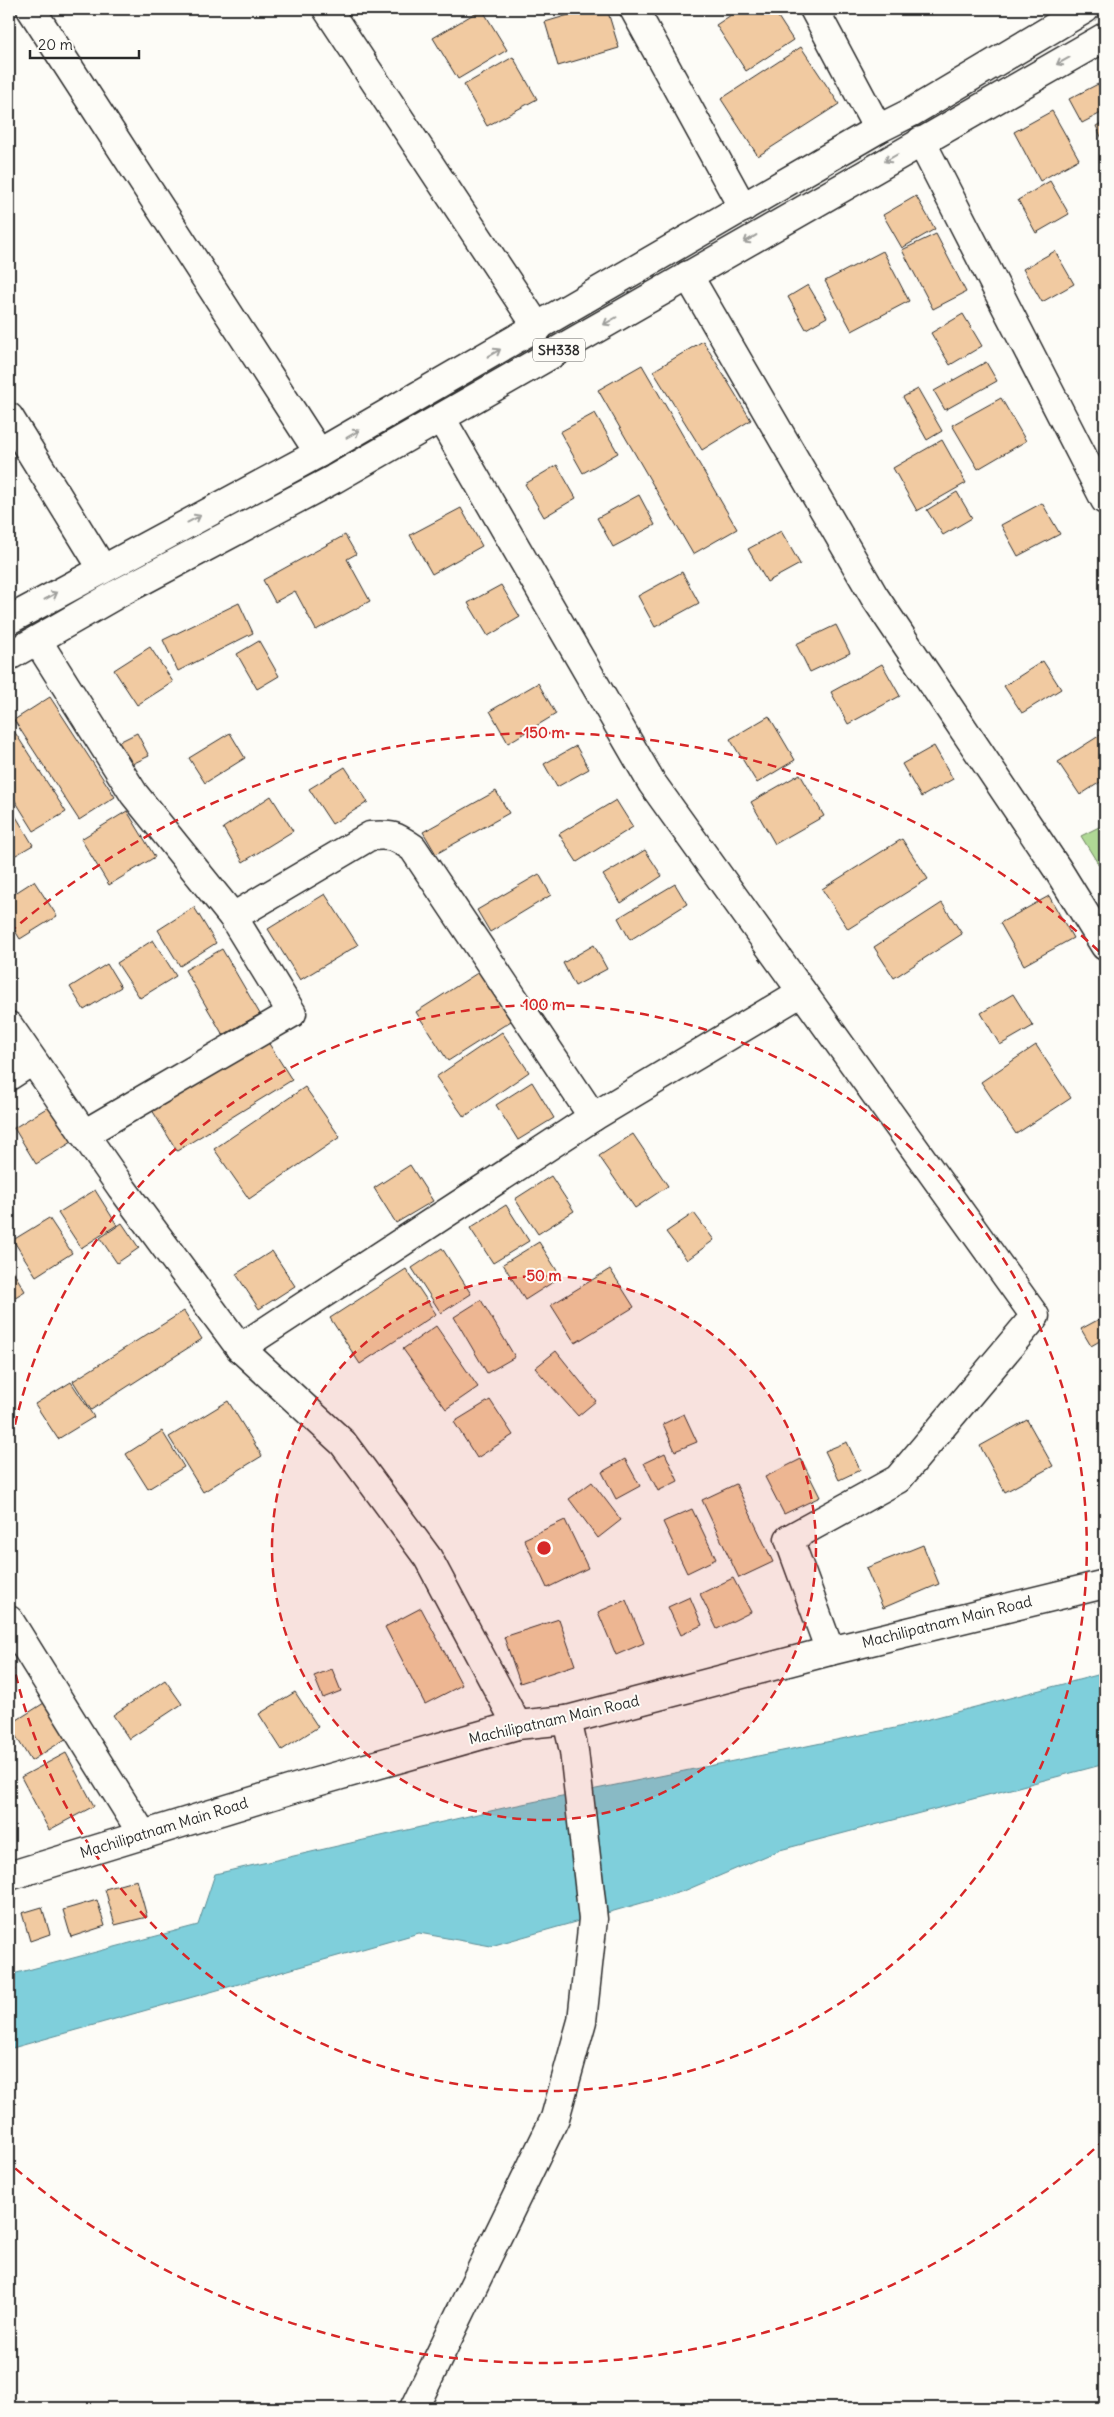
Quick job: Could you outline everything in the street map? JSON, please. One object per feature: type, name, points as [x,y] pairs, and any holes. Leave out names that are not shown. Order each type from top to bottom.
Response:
[{"type":"street","points":[[31,9],[319,453]]},
{"type":"street","points":[[327,9],[538,328]]},
{"type":"street","points":[[634,9],[743,208]]},
{"type":"street","points":[[814,9],[878,129]]},
{"type":"street","name":"SH338","points":[[9,620],[102,568],[319,453],[538,328],[878,129],[912,112],[1085,9]]},
{"type":"street","name":"SH338","points":[[9,656],[116,594],[334,479],[1105,37]]},
{"type":"street","points":[[921,141],[1105,500]]},
{"type":"street","points":[[688,275],[874,596],[1058,870],[1105,946]]},
{"type":"street","points":[[9,417],[102,568]]},
{"type":"street","points":[[441,418],[652,783],[1035,1316],[898,1479],[789,1538],[830,1651]]},
{"type":"street","points":[[37,640],[134,794],[233,917],[292,1013],[84,1134]]},
{"type":"street","points":[[233,917],[370,836],[384,835],[396,837],[413,848],[593,1117]]},
{"type":"street","points":[[240,1348],[593,1117],[802,992]]},
{"type":"street","points":[[9,1026],[84,1134],[240,1348],[343,1443],[428,1558],[517,1725]]},
{"type":"street","points":[[9,1076],[32,1061]]},
{"type":"street","name":"Machilipatnam Main Road","points":[[9,1876],[300,1787],[517,1725],[567,1720],[830,1651],[1105,1584]]},
{"type":"street","points":[[9,1620],[143,1834]]},
{"type":"street","points":[[414,2408],[555,2118],[582,2021],[593,1919],[574,1751],[567,1720]]},
{"type":"green space","points":[[1105,824],[1105,875],[1081,836]]},
{"type":"water","points":[[1105,1673],[1105,1764],[780,1850],[684,1891],[491,1946],[419,1933],[9,2049],[9,1975],[198,1925],[215,1874],[508,1807],[895,1728]]},
{"type":"building","points":[[482,9],[507,50],[458,79],[433,38]]},
{"type":"building","points":[[589,9],[607,9],[619,48],[558,66],[545,22]]},
{"type":"building","points":[[740,9],[773,9],[793,40],[746,71],[716,25]]},
{"type":"building","points":[[801,47],[839,104],[758,156],[721,99]]},
{"type":"building","points":[[513,57],[537,99],[487,126],[464,85]]},
{"type":"building","points":[[1098,84],[1105,96],[1105,111],[1082,123],[1069,99]]},
{"type":"building","points":[[1052,111],[1079,159],[1040,181],[1014,132]]},
{"type":"building","points":[[1105,121],[1105,145],[1096,126]]},
{"type":"building","points":[[1050,181],[1069,214],[1036,233],[1018,200]]},
{"type":"building","points":[[916,196],[935,229],[902,248],[883,215]]},
{"type":"building","points":[[936,234],[966,292],[933,309],[902,250]]},
{"type":"building","points":[[883,251],[909,301],[852,331],[825,281]]},
{"type":"building","points":[[1055,251],[1074,284],[1042,302],[1023,269]]},
{"type":"building","points":[[808,285],[827,317],[806,329],[788,297]]},
{"type":"building","points":[[963,314],[982,346],[950,365],[931,333]]},
{"type":"building","points":[[703,341],[751,420],[702,450],[653,371]]},
{"type":"building","points":[[986,362],[997,381],[945,410],[934,391]]},
{"type":"building","points":[[642,365],[737,529],[693,554],[598,390]]},
{"type":"building","points":[[918,389],[942,431],[927,440],[903,397]]},
{"type":"building","points":[[1001,398],[1026,441],[978,469],[952,425]]},
{"type":"building","points":[[595,413],[618,453],[583,473],[560,432]]},
{"type":"building","points":[[942,440],[966,483],[917,511],[893,468]]},
{"type":"building","points":[[557,465],[576,498],[544,517],[525,484]]},
{"type":"building","points":[[957,492],[972,518],[943,535],[927,510]]},
{"type":"building","points":[[639,495],[655,525],[613,547],[597,518]]},
{"type":"building","points":[[1042,503],[1060,534],[1018,556],[1001,525]]},
{"type":"building","points":[[461,508],[482,546],[432,574],[410,535]]},
{"type":"building","points":[[781,531],[800,564],[767,582],[748,549]]},
{"type":"building","points":[[345,535],[356,554],[347,559],[370,601],[316,630],[295,591],[275,602],[263,580]]},
{"type":"building","points":[[682,572],[699,603],[655,627],[638,596]]},
{"type":"building","points":[[501,585],[520,617],[488,636],[468,603]]},
{"type":"building","points":[[239,603],[253,633],[178,671],[163,640]]},
{"type":"building","points":[[836,625],[850,653],[810,672],[796,644]]},
{"type":"building","points":[[259,641],[279,676],[257,689],[237,654]]},
{"type":"building","points":[[150,647],[173,682],[137,705],[114,670]]},
{"type":"building","points":[[1043,661],[1061,689],[1022,713],[1004,686]]},
{"type":"building","points":[[882,664],[900,696],[848,724],[831,692]]},
{"type":"building","points":[[538,683],[556,714],[508,743],[490,711]]},
{"type":"building","points":[[50,697],[115,797],[79,820],[14,720]]},
{"type":"building","points":[[769,716],[795,760],[757,783],[730,739]]},
{"type":"building","points":[[14,731],[66,812],[34,831],[9,791],[9,734]]},
{"type":"building","points":[[1105,732],[1105,779],[1080,795],[1058,762]]},
{"type":"building","points":[[137,733],[149,756],[128,766],[117,743]]},
{"type":"building","points":[[230,733],[245,758],[205,783],[189,758]]},
{"type":"building","points":[[576,746],[589,769],[557,787],[544,764]]},
{"type":"building","points":[[934,746],[953,779],[921,797],[902,764]]},
{"type":"building","points":[[345,767],[368,802],[332,824],[309,789]]},
{"type":"building","points":[[800,774],[824,816],[775,844],[751,802]]},
{"type":"building","points":[[496,791],[509,813],[436,854],[423,832]]},
{"type":"building","points":[[271,796],[293,831],[243,862],[223,828]]},
{"type":"building","points":[[616,800],[633,827],[577,862],[559,834]]},
{"type":"building","points":[[9,805],[33,845],[9,859]]},
{"type":"building","points":[[127,811],[155,857],[109,885],[81,839]]},
{"type":"building","points":[[902,839],[928,879],[848,929],[822,889]]},
{"type":"building","points":[[645,850],[662,876],[621,903],[603,875]]},
{"type":"building","points":[[539,874],[551,895],[490,932],[477,910]]},
{"type":"building","points":[[34,881],[57,916],[20,939],[9,921],[9,897]]},
{"type":"building","points":[[675,884],[687,904],[630,940],[618,918]]},
{"type":"building","points":[[325,894],[358,945],[300,980],[268,929]]},
{"type":"building","points":[[1049,896],[1073,938],[1024,965],[1000,923]]},
{"type":"building","points":[[942,903],[962,934],[894,978],[874,947]]},
{"type":"building","points":[[194,907],[216,943],[180,966],[158,930]]},
{"type":"building","points":[[153,940],[176,976],[140,998],[117,963]]},
{"type":"building","points":[[594,945],[607,969],[575,986],[563,963]]},
{"type":"building","points":[[222,949],[260,1014],[223,1035],[185,970]]},
{"type":"building","points":[[107,964],[121,987],[84,1010],[70,987]]},
{"type":"building","points":[[479,972],[511,1021],[448,1061],[416,1012]]},
{"type":"building","points":[[1013,994],[1033,1026],[1000,1045],[981,1013]]},
{"type":"building","points":[[502,1032],[529,1072],[464,1117],[436,1077]]},
{"type":"building","points":[[266,1039],[292,1080],[177,1151],[152,1110]]},
{"type":"building","points":[[1036,1045],[1071,1098],[1016,1134],[981,1082]]},
{"type":"building","points":[[532,1082],[554,1118],[518,1140],[496,1105]]},
{"type":"building","points":[[305,1087],[340,1137],[249,1199],[214,1149]]},
{"type":"building","points":[[50,1106],[72,1142],[36,1164],[14,1128]]},
{"type":"building","points":[[633,1134],[668,1186],[635,1208],[599,1156]]},
{"type":"building","points":[[410,1165],[433,1201],[396,1223],[374,1188]]},
{"type":"building","points":[[551,1176],[574,1211],[538,1234],[515,1199]]},
{"type":"building","points":[[95,1190],[117,1225],[81,1248],[58,1213]]},
{"type":"building","points":[[506,1205],[529,1241],[493,1263],[470,1228]]},
{"type":"building","points":[[694,1213],[714,1240],[687,1260],[666,1232]]},
{"type":"building","points":[[49,1218],[72,1253],[36,1276],[13,1240]]},
{"type":"building","points":[[122,1223],[139,1248],[117,1263],[100,1238]]},
{"type":"building","points":[[539,1242],[561,1277],[525,1300],[503,1264]]},
{"type":"building","points":[[442,1248],[471,1294],[441,1313],[412,1268]]},
{"type":"building","points":[[272,1251],[295,1286],[259,1309],[236,1274]]},
{"type":"building","points":[[9,1265],[25,1291],[9,1301]]},
{"type":"building","points":[[406,1269],[436,1314],[360,1364],[330,1318]]},
{"type":"building","points":[[610,1269],[634,1307],[575,1343],[551,1305]]},
{"type":"building","points":[[481,1300],[515,1357],[487,1373],[454,1317]]},
{"type":"building","points":[[184,1311],[202,1339],[91,1410],[73,1381]]},
{"type":"building","points":[[1105,1316],[1105,1338],[1091,1346],[1081,1329]]},
{"type":"building","points":[[436,1326],[478,1387],[446,1409],[403,1349]]},
{"type":"building","points":[[556,1351],[596,1401],[578,1416],[535,1368]]},
{"type":"building","points":[[71,1382],[94,1417],[58,1439],[35,1404]]},
{"type":"building","points":[[490,1400],[513,1435],[477,1458],[454,1422]]},
{"type":"building","points":[[228,1401],[262,1456],[203,1492],[169,1437]]},
{"type":"building","points":[[684,1414],[697,1442],[675,1451],[663,1424]]},
{"type":"building","points":[[1027,1420],[1053,1466],[1005,1492],[980,1446]]},
{"type":"building","points":[[162,1431],[184,1467],[148,1489],[126,1454]]},
{"type":"building","points":[[847,1442],[860,1470],[839,1480],[825,1451]]},
{"type":"building","points":[[665,1453],[678,1481],[658,1491],[644,1463]]},
{"type":"building","points":[[625,1459],[640,1486],[616,1499],[602,1472]]},
{"type":"building","points":[[801,1459],[820,1497],[784,1514],[765,1477]]},
{"type":"building","points":[[592,1482],[621,1520],[598,1538],[569,1499]]},
{"type":"building","points":[[736,1484],[773,1562],[739,1578],[702,1500]]},
{"type":"building","points":[[692,1509],[716,1559],[687,1573],[663,1522]]},
{"type":"building","points":[[565,1520],[588,1568],[547,1588],[524,1539]]},
{"type":"building","points":[[923,1545],[939,1584],[883,1608],[866,1568]]},
{"type":"building","points":[[733,1578],[751,1612],[717,1629],[700,1594]]},
{"type":"building","points":[[690,1597],[702,1625],[681,1635],[668,1607]]},
{"type":"building","points":[[626,1600],[644,1643],[616,1655],[598,1612]]},
{"type":"building","points":[[421,1608],[462,1685],[425,1704],[385,1627]]},
{"type":"building","points":[[559,1619],[575,1665],[520,1683],[504,1637]]},
{"type":"building","points":[[332,1669],[341,1691],[323,1698],[314,1676]]},
{"type":"building","points":[[165,1680],[182,1704],[129,1739],[113,1715]]},
{"type":"building","points":[[295,1692],[318,1727],[282,1750],[259,1714]]},
{"type":"building","points":[[44,1703],[67,1738],[31,1761],[9,1725]]},
{"type":"building","points":[[66,1753],[94,1806],[49,1830],[21,1777]]},
{"type":"building","points":[[137,1880],[147,1917],[115,1925],[105,1889]]},
{"type":"building","points":[[97,1900],[105,1926],[71,1937],[63,1910]]},
{"type":"building","points":[[42,1907],[50,1934],[30,1941],[22,1913]]}]
